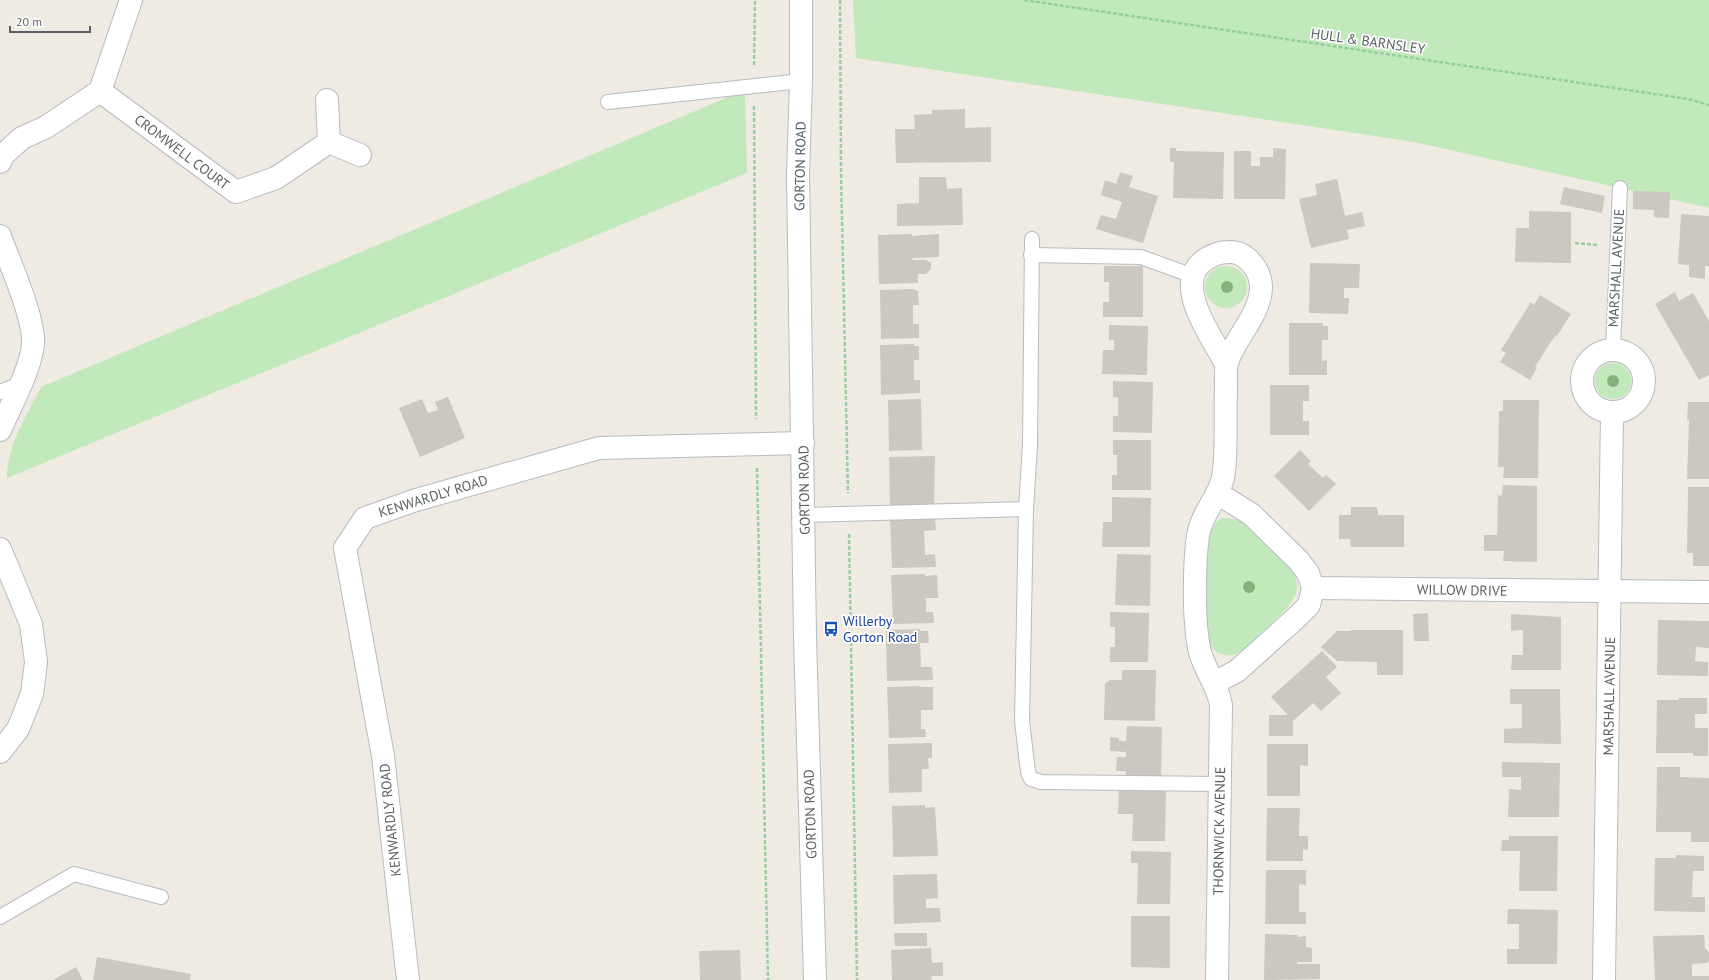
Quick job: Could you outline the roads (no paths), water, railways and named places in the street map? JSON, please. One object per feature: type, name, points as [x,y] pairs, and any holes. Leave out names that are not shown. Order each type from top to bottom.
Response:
[{"type":"street","points":[[0,162],[3,155],[22,138],[46,128],[100,91],[132,0]]},
{"type":"street","name":"GORTON ROAD","points":[[801,0],[801,81],[798,174],[805,637],[815,980]]},
{"type":"street","name":"CROMWELL COURT","points":[[100,91],[236,192],[276,178],[329,142]]},
{"type":"street","points":[[327,100],[329,142],[360,155]]},
{"type":"street","points":[[0,236],[31,324],[33,344],[28,364],[0,430]]},
{"type":"street","name":"THORNWICK AVENUE","points":[[1216,980],[1221,706],[1214,683],[1200,653],[1195,584],[1198,535],[1202,521],[1218,494],[1224,470],[1226,364],[1255,311],[1260,298],[1261,286],[1258,274],[1252,263],[1242,255],[1231,252],[1207,257],[1198,266],[1193,276],[1194,304],[1226,364]]},
{"type":"street","points":[[1613,349],[1624,351],[1633,357],[1640,365],[1644,386],[1640,396],[1633,405],[1623,410],[1612,412],[1594,406],[1587,399],[1581,380],[1585,366],[1594,355],[1613,349]]},
{"type":"street","name":"MARSHALL AVENUE","points":[[1604,980],[1612,412]]},
{"type":"street","name":"KENWARDLY ROAD","points":[[408,980],[383,756],[345,548],[365,518],[416,500],[599,448],[803,443]]},
{"type":"street","points":[[1214,683],[1236,671],[1297,617],[1309,605],[1314,588],[1308,573],[1299,561],[1251,514],[1227,498],[1218,494]]},
{"type":"street","points":[[0,548],[31,624],[36,662],[32,694],[18,729],[0,752]]},
{"type":"street","name":"WILLOW DRIVE","points":[[1314,588],[1709,592]]},
{"type":"lane","points":[[608,102],[801,81]]},
{"type":"lane","name":"MARSHALL AVENUE","points":[[1613,349],[1620,188]]},
{"type":"lane","points":[[1032,239],[1030,445],[1026,509],[1022,720],[1028,772],[1032,779],[1041,782],[1220,784]]},
{"type":"lane","points":[[1031,255],[1141,257],[1193,276]]},
{"type":"lane","points":[[0,392],[20,384]]},
{"type":"lane","points":[[804,515],[1026,509]]},
{"type":"lane","points":[[0,917],[74,874],[161,897]]},
{"type":"place","name":"Willerby Gorton Road","points":[[831,629]]}]
